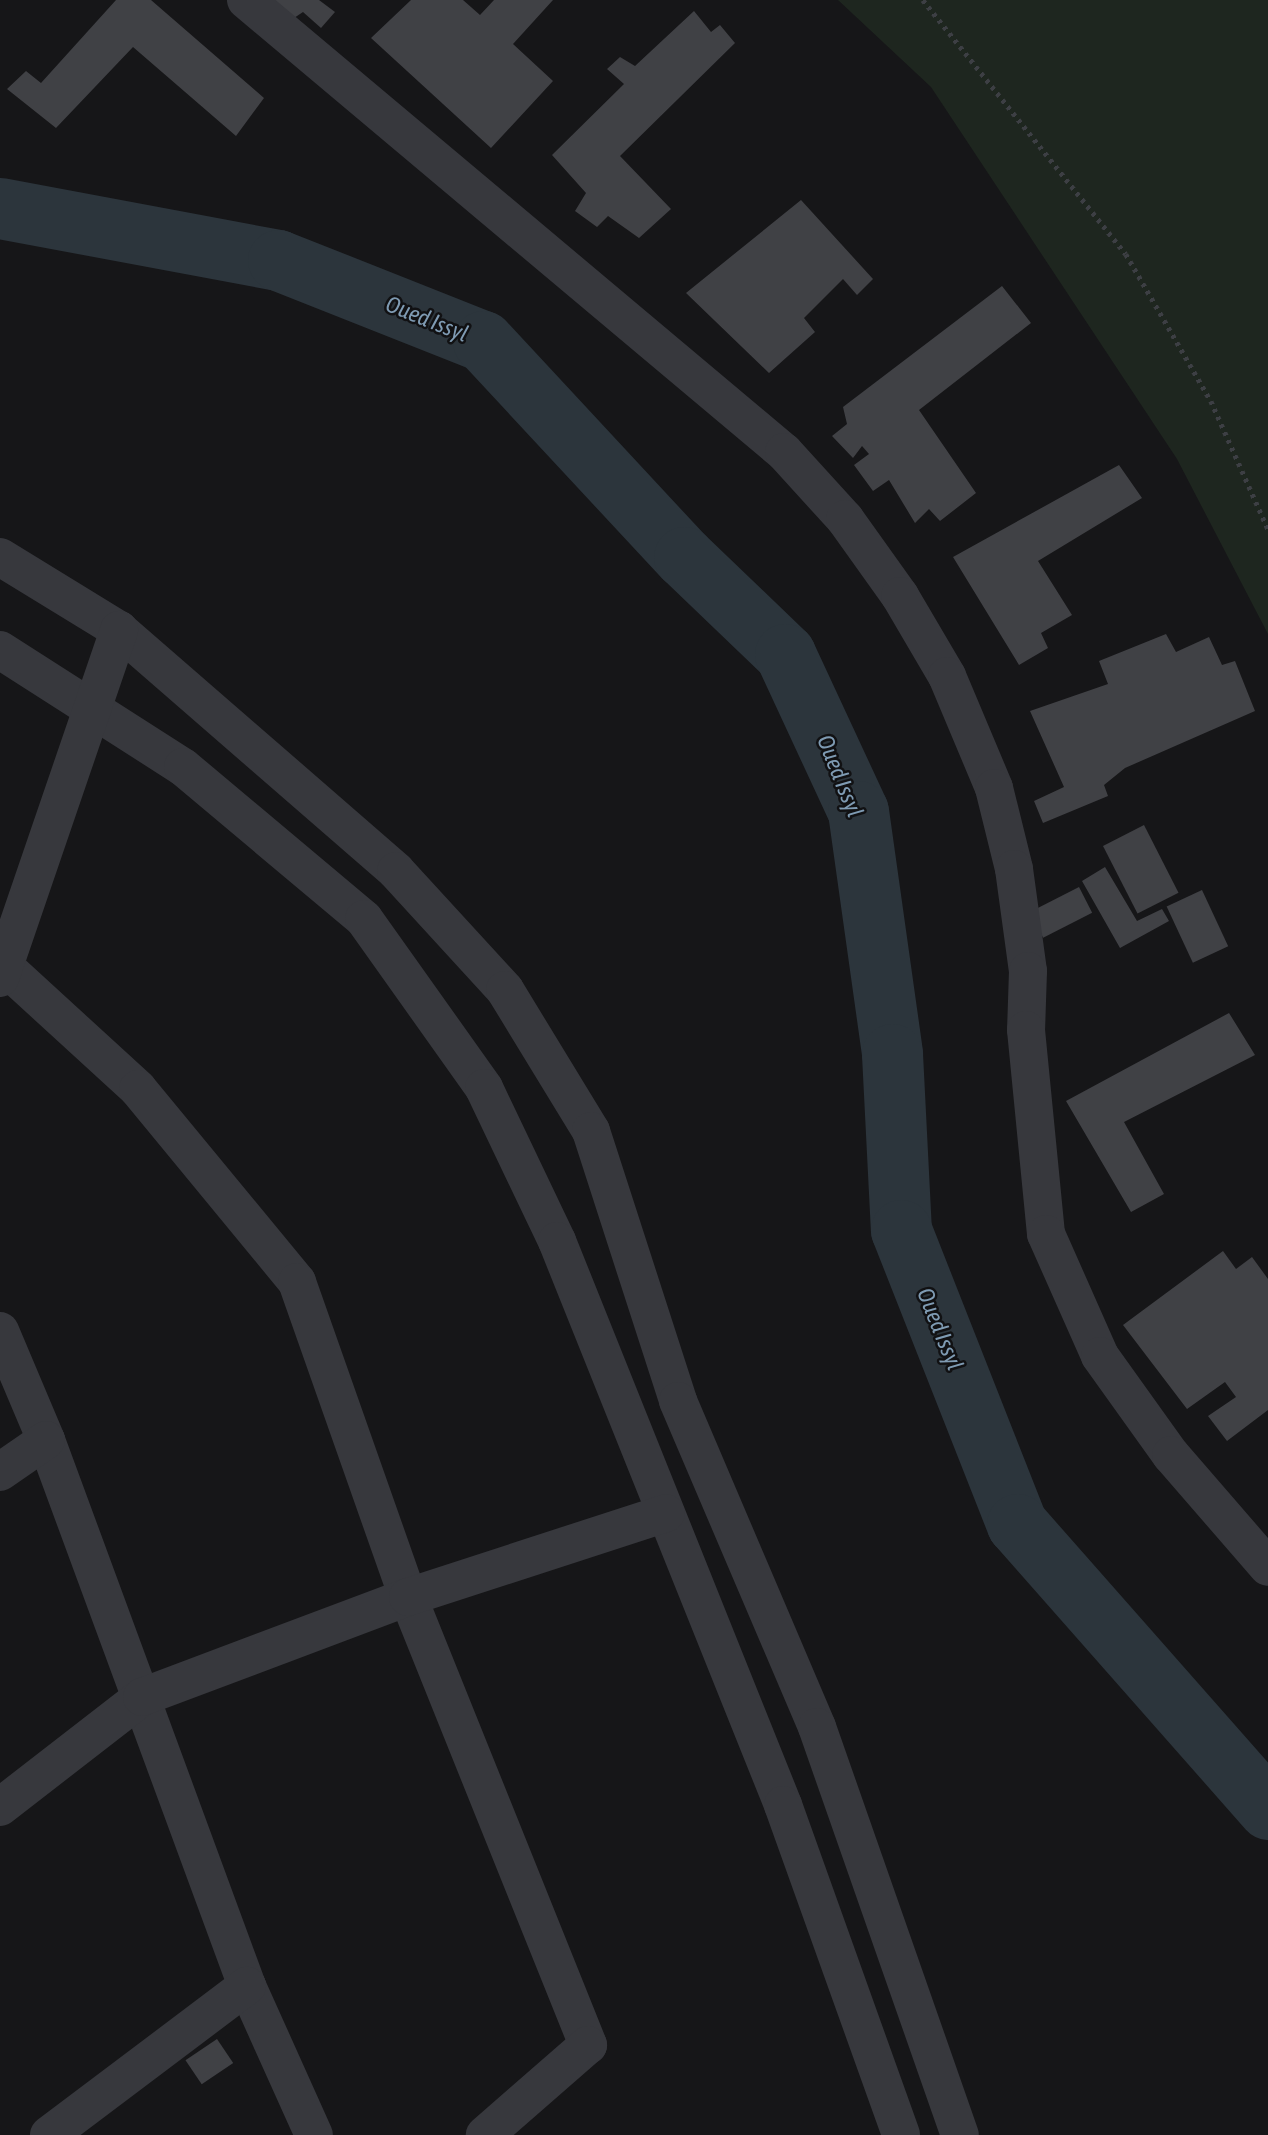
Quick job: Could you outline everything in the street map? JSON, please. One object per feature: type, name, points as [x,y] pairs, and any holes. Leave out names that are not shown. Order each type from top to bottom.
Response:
[{"type":"street","points":[[246,0],[784,452],[845,519],[900,596],[947,676],[994,788],[1014,869],[1028,971],[1032,1118],[1046,1234],[1100,1356],[1171,1455],[1268,1567]]},
{"type":"street","points":[[0,556],[119,630],[405,881],[505,990],[591,1131],[678,1401],[817,1727],[960,2135]]},
{"type":"street","points":[[119,630],[95,711],[2,973],[138,1089],[296,1282],[408,1597],[588,2045],[485,2135]]},
{"type":"street","points":[[0,650],[183,767],[372,930],[484,1087],[557,1241],[783,1805],[901,2135]]},
{"type":"street","points":[[0,1331],[46,1440],[247,1986],[314,2135]]},
{"type":"street","points":[[0,1472],[46,1440]]},
{"type":"street","points":[[0,1807],[142,1697],[408,1597],[666,1513]]},
{"type":"street","points":[[49,2135],[247,1986]]},
{"type":"path","points":[[923,0],[1126,254],[1211,401],[1268,529]]},
{"type":"shaded area","points":[[838,0],[1268,0],[1268,634],[1177,459],[931,87]]},
{"type":"building","points":[[116,0],[151,0],[264,98],[236,136],[133,47],[56,128],[7,89],[26,71],[41,83]]},
{"type":"building","points":[[268,0],[319,0],[335,12],[321,28],[303,12],[288,22]]},
{"type":"building","points":[[411,0],[463,0],[480,15],[494,0],[553,0],[513,44],[553,81],[491,148],[371,38]]},
{"type":"building","points":[[694,11],[711,32],[720,25],[735,43],[620,156],[671,209],[639,238],[608,216],[597,227],[575,211],[586,193],[552,155],[624,84],[607,69],[620,57],[635,66]]},
{"type":"building","points":[[801,200],[873,279],[857,295],[843,279],[804,318],[815,332],[769,373],[686,293]]},
{"type":"building","points":[[1002,286],[1031,323],[919,410],[976,493],[940,521],[929,509],[915,523],[889,480],[873,491],[854,465],[869,454],[862,446],[853,458],[832,436],[847,424],[843,407]]},
{"type":"building","points":[[1119,465],[1142,498],[1038,561],[1072,615],[1041,633],[1048,648],[1019,665],[953,557]]},
{"type":"building","points":[[1166,634],[1176,652],[1209,637],[1222,665],[1235,661],[1255,711],[1125,768],[1104,785],[1108,796],[1043,823],[1034,801],[1064,787],[1030,711],[1108,684],[1099,661]]},
{"type":"building","points":[[1144,825],[1179,893],[1138,914],[1103,846]]},
{"type":"building","points":[[1105,867],[1137,921],[1162,909],[1169,921],[1120,948],[1082,881]]},
{"type":"building","points":[[1079,887],[1092,913],[1043,938],[1030,912]]},
{"type":"building","points":[[1202,890],[1228,946],[1193,963],[1167,906]]},
{"type":"building","points":[[1229,1013],[1255,1055],[1124,1122],[1164,1194],[1131,1212],[1066,1101]]},
{"type":"building","points":[[1223,1251],[1236,1269],[1252,1257],[1268,1279],[1268,1410],[1227,1441],[1208,1416],[1236,1397],[1225,1382],[1187,1409],[1123,1325]]},
{"type":"building","points":[[217,2039],[233,2063],[202,2084],[185,2060]]},
{"type":"waterway","name":"Oued Issyl","points":[[0,208],[278,260],[483,341],[684,557],[785,654],[858,811],[892,1054],[901,1230],[1017,1524],[1268,1809]]}]
